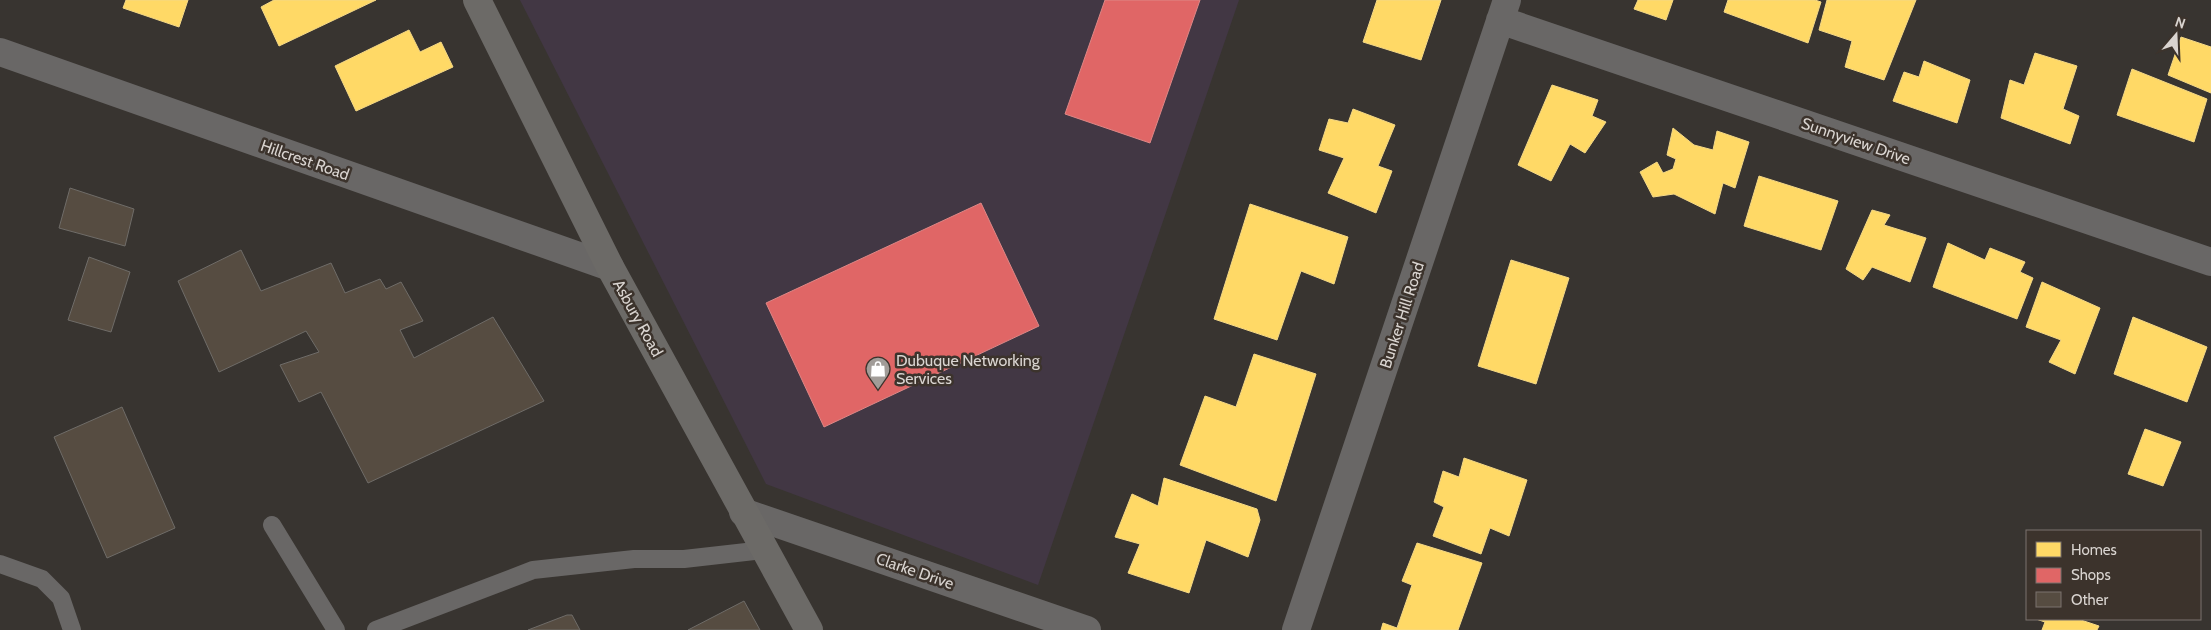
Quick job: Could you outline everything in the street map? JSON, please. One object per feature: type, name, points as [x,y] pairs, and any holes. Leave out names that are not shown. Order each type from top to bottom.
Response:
[{"type":"main road","name":"Asbury Road","points":[[477,0],[610,267],[809,630]]},
{"type":"street","name":"Sunnyview Drive","points":[[1504,10],[2211,262]]},
{"type":"street","name":"Bunker Hill Road","points":[[1296,630],[1504,10]]},
{"type":"street","name":"Hillcrest Road","points":[[0,52],[610,267]]},
{"type":"street","name":"Clarke Drive","points":[[743,512],[1087,630]]},
{"type":"lane","points":[[272,525],[336,630]]},
{"type":"lane","points":[[376,630],[533,570],[634,559],[684,559],[764,550]]},
{"type":"lane","points":[[0,564],[42,579],[61,598],[72,630]]},
{"type":"shaded area","points":[[520,0],[1239,0],[1038,585],[766,484]]},
{"type":"building: Homes","points":[[126,0],[188,0],[179,27],[123,8]]},
{"type":"building: Homes","points":[[274,0],[376,0],[279,46],[261,7]]},
{"type":"building: Homes","points":[[1377,0],[1441,0],[1421,60],[1363,42]]},
{"type":"building: Homes","points":[[1638,0],[1673,0],[1666,20],[1634,9]]},
{"type":"building: Homes","points":[[1728,0],[1815,0],[1821,2],[1808,43],[1724,12]]},
{"type":"building: Homes","points":[[1827,0],[1916,0],[1884,80],[1845,67],[1852,41],[1819,30]]},
{"type":"building: Homes","points":[[409,30],[420,52],[441,42],[453,67],[356,111],[335,66]]},
{"type":"building: Homes","points":[[2181,37],[2211,47],[2211,93],[2168,75]]},
{"type":"building: Homes","points":[[2035,53],[2077,66],[2063,109],[2079,116],[2070,144],[2001,118],[2010,80],[2024,85]]},
{"type":"building: Homes","points":[[1924,61],[1970,80],[1957,123],[1893,101],[1904,72],[1919,77]]},
{"type":"building: Homes","points":[[2132,69],[2207,99],[2194,142],[2117,115]]},
{"type":"building: Homes","points":[[1552,85],[1598,100],[1592,116],[1606,122],[1585,153],[1570,144],[1551,181],[1518,165]]},
{"type":"building: Homes","points":[[1353,109],[1395,125],[1378,166],[1392,171],[1376,213],[1328,193],[1344,158],[1319,150],[1329,119],[1348,123]]},
{"type":"building: Homes","points":[[1673,128],[1694,145],[1713,150],[1717,131],[1749,142],[1735,188],[1723,183],[1715,214],[1674,194],[1653,197],[1640,172],[1657,162],[1663,173],[1673,169],[1676,159],[1667,155]]},
{"type":"building: Homes","points":[[1759,176],[1838,201],[1821,250],[1744,226]]},
{"type":"building: Homes","points":[[1250,204],[1348,237],[1334,284],[1301,271],[1277,340],[1214,319]]},
{"type":"building: Homes","points":[[1872,210],[1890,215],[1884,225],[1926,238],[1910,282],[1872,267],[1863,280],[1846,269]]},
{"type":"building: Homes","points":[[1948,243],[1985,260],[1990,248],[2025,262],[2020,272],[2033,278],[2017,319],[1933,287]]},
{"type":"building: Homes","points":[[1511,260],[1569,278],[1536,384],[1478,366]]},
{"type":"building: Homes","points":[[2042,282],[2100,308],[2075,374],[2049,362],[2061,340],[2026,327]]},
{"type":"building: Homes","points":[[2133,317],[2207,347],[2187,402],[2114,374]]},
{"type":"building: Homes","points":[[1254,354],[1316,374],[1276,501],[1180,465],[1205,396],[1236,407]]},
{"type":"building: Homes","points":[[2145,429],[2181,442],[2163,486],[2128,474]]},
{"type":"building: Homes","points":[[1464,458],[1527,480],[1509,536],[1490,528],[1481,554],[1433,536],[1444,507],[1434,502],[1443,471],[1459,477]]},
{"type":"building: Homes","points":[[1164,478],[1257,509],[1260,520],[1248,557],[1206,540],[1189,593],[1128,573],[1140,544],[1115,537],[1132,494],[1158,506]]},
{"type":"building: Homes","points":[[1417,543],[1482,563],[1458,630],[1381,630],[1383,623],[1397,628],[1412,585],[1402,581]]},
{"type":"building: Homes","points":[[2039,620],[2081,620],[2099,626],[2097,630],[2042,630],[2045,622]]},
{"type":"building: Shops","points":[[1105,0],[1200,0],[1150,143],[1065,114]]},
{"type":"building: Shops","points":[[981,203],[1039,326],[824,427],[766,303]]},
{"type":"building: Other","points":[[70,188],[134,209],[125,246],[59,228]]},
{"type":"building: Other","points":[[241,250],[261,291],[331,263],[345,293],[380,279],[386,289],[401,282],[423,321],[400,330],[414,358],[493,317],[544,401],[368,483],[321,392],[299,402],[280,365],[319,352],[306,331],[219,372],[178,281]]},
{"type":"building: Other","points":[[89,257],[130,272],[111,332],[68,320]]},
{"type":"building: Other","points":[[122,407],[175,528],[107,558],[54,437]]},
{"type":"building: Other","points":[[744,601],[760,630],[688,630]]},
{"type":"building: Other","points":[[567,615],[572,615],[580,630],[528,630]]},
{"type":"place","name":"Dubuque Networking Services","points":[[878,390]]}]
